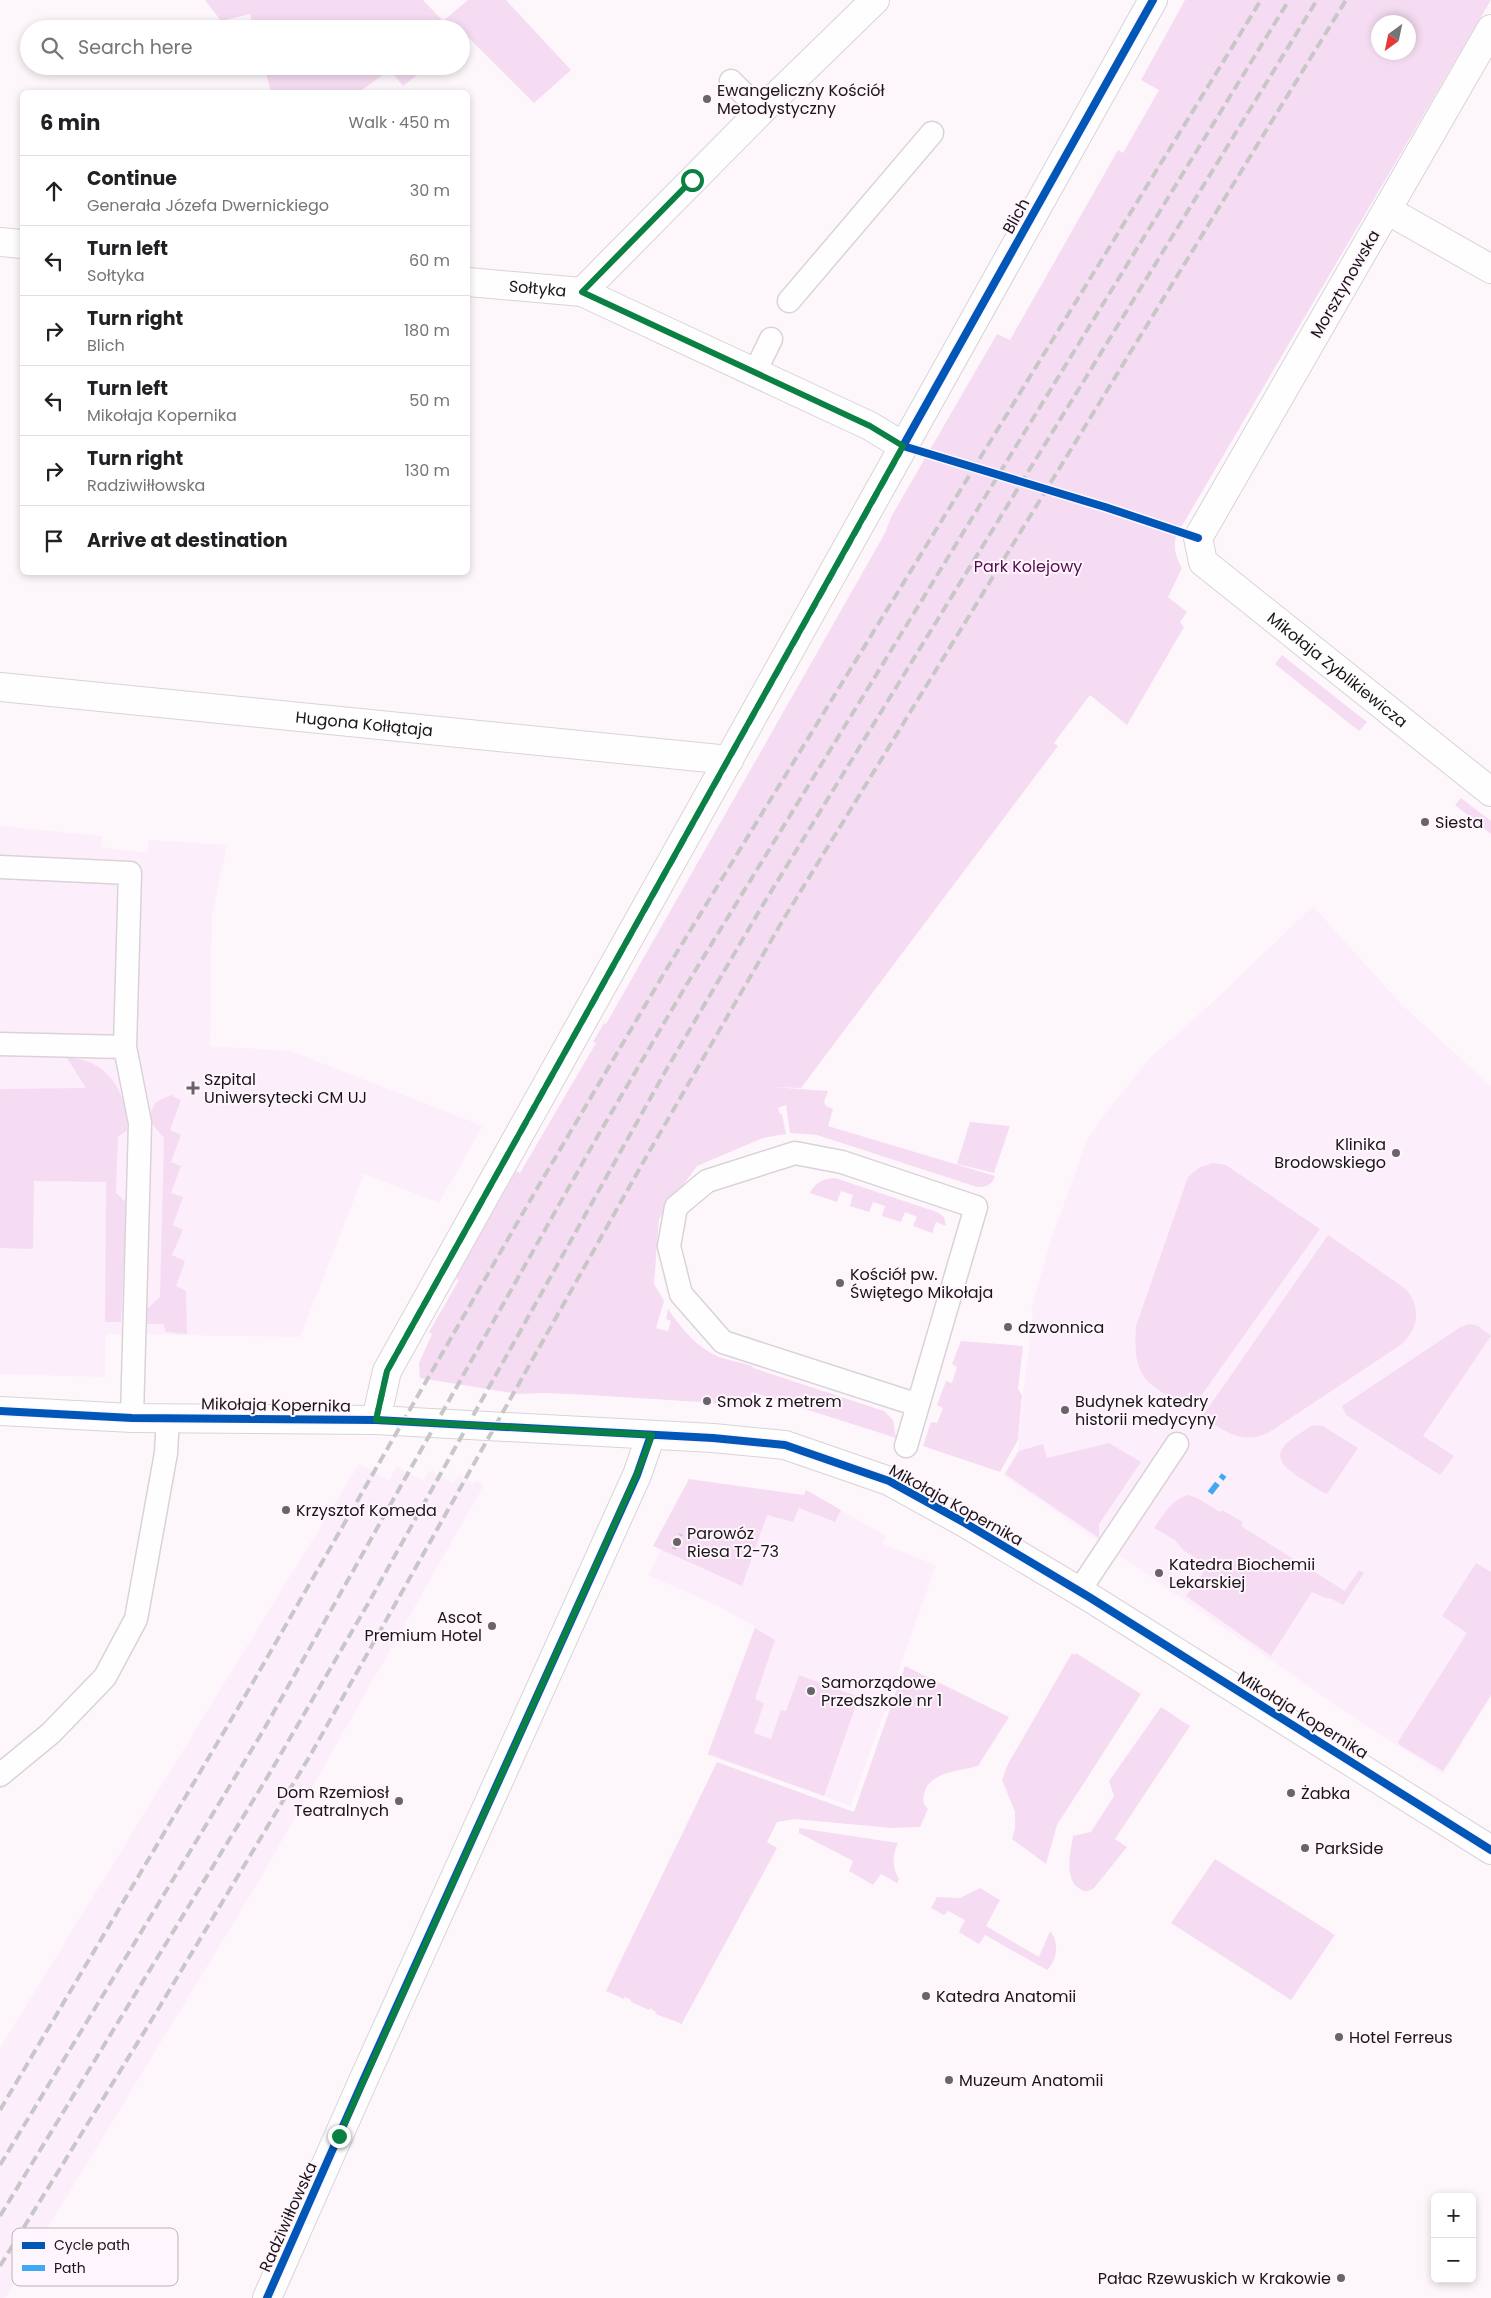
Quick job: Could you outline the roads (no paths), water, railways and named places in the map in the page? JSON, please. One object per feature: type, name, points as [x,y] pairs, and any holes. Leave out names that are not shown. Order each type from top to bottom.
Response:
[{"type":"street","points":[[582,292],[761,110],[875,0]]},
{"type":"street","name":"Blich","points":[[376,1420],[387,1371],[1154,0]]},
{"type":"street","name":"Morsztynowska","points":[[1198,538],[1491,29]]},
{"type":"street","points":[[1387,210],[1491,269]]},
{"type":"street","points":[[0,242],[20,244]]},
{"type":"street","name":"Sołtyka","points":[[470,282],[582,292],[870,426],[903,446]]},
{"type":"street","name":"Mikołaja Zyblikiewicza","points":[[1198,538],[1203,562],[1491,792]]},
{"type":"street","name":"Hugona Kołłątaja","points":[[0,687],[730,760]]},
{"type":"street","name":"Mikołaja Kopernika","points":[[0,1411],[132,1418],[168,1417],[288,1421],[376,1420],[652,1435],[785,1445],[889,1481],[965,1523],[1079,1591],[1491,1850]]},
{"type":"street","name":"Radziwiłłowska","points":[[268,2298],[362,2082],[634,1483],[652,1435]]},
{"type":"lane","points":[[731,82],[761,110]]},
{"type":"lane","points":[[789,301],[932,133]]},
{"type":"lane","points":[[755,372],[771,339]]},
{"type":"lane","points":[[0,867],[130,873],[125,1048],[140,1124],[132,1418]]},
{"type":"lane","points":[[0,1044],[125,1048]]},
{"type":"lane","points":[[906,1446],[976,1207],[842,1162],[796,1153],[707,1181],[676,1207],[669,1246],[681,1294],[723,1342],[918,1405]]},
{"type":"lane","points":[[0,1775],[51,1733],[105,1677],[136,1619],[166,1453],[168,1417]]},
{"type":"lane","points":[[1079,1591],[1177,1444]]},
{"type":"railway","points":[[0,2110],[241,1703],[535,1192],[666,970],[1261,0]]},
{"type":"railway","points":[[0,2165],[263,1731],[600,1132],[687,984],[1289,0]]},
{"type":"railway","points":[[0,2216],[271,1771],[369,1602],[665,1072],[761,908],[1317,0]]},
{"type":"railway","points":[[23,2228],[154,2016],[311,1754],[645,1159],[783,920],[1346,0]]},
{"type":"railway","points":[[674,1549],[681,1534]]},
{"type":"railway","points":[[0,2266],[12,2247]]},
{"type":"place","name":"Ewangeliczny Kościół Metodystyczny","points":[[707,99]]},
{"type":"place","name":"Siesta","points":[[1425,822]]},
{"type":"place","name":"Szpital Uniwersytecki CM UJ","points":[[193,1088]]},
{"type":"place","name":"Klinika Brodowskiego","points":[[1396,1153]]},
{"type":"place","name":"Kościół pw. Świętego Mikołaja","points":[[840,1283]]},
{"type":"place","name":"dzwonnica","points":[[1008,1327]]},
{"type":"place","name":"Smok z metrem","points":[[707,1401]]},
{"type":"place","name":"Budynek katedry historii medycyny","points":[[1065,1410]]},
{"type":"place","name":"Krzysztof Komeda","points":[[286,1510]]},
{"type":"place","name":"Parowóz Riesa T2-73","points":[[677,1542]]},
{"type":"place","name":"Katedra Biochemii Lekarskiej","points":[[1159,1573]]},
{"type":"place","name":"Ascot Premium Hotel","points":[[492,1626]]},
{"type":"place","name":"Samorządowe Przedszkole nr 1","points":[[811,1691]]},
{"type":"place","name":"Żabka","points":[[1291,1793]]},
{"type":"place","name":"Dom Rzemiosł Teatralnych","points":[[399,1801]]},
{"type":"place","name":"ParkSide","points":[[1305,1848]]},
{"type":"place","name":"Katedra Anatomii","points":[[926,1996]]},
{"type":"place","name":"Hotel Ferreus","points":[[1339,2037]]},
{"type":"place","name":"Muzeum Anatomii","points":[[949,2080]]},
{"type":"place","name":"Pałac Rzewuskich w Krakowie","points":[[1341,2278]]},
{"type":"park label","name":"Park Kolejowy","points":[[1028,566]]}]
